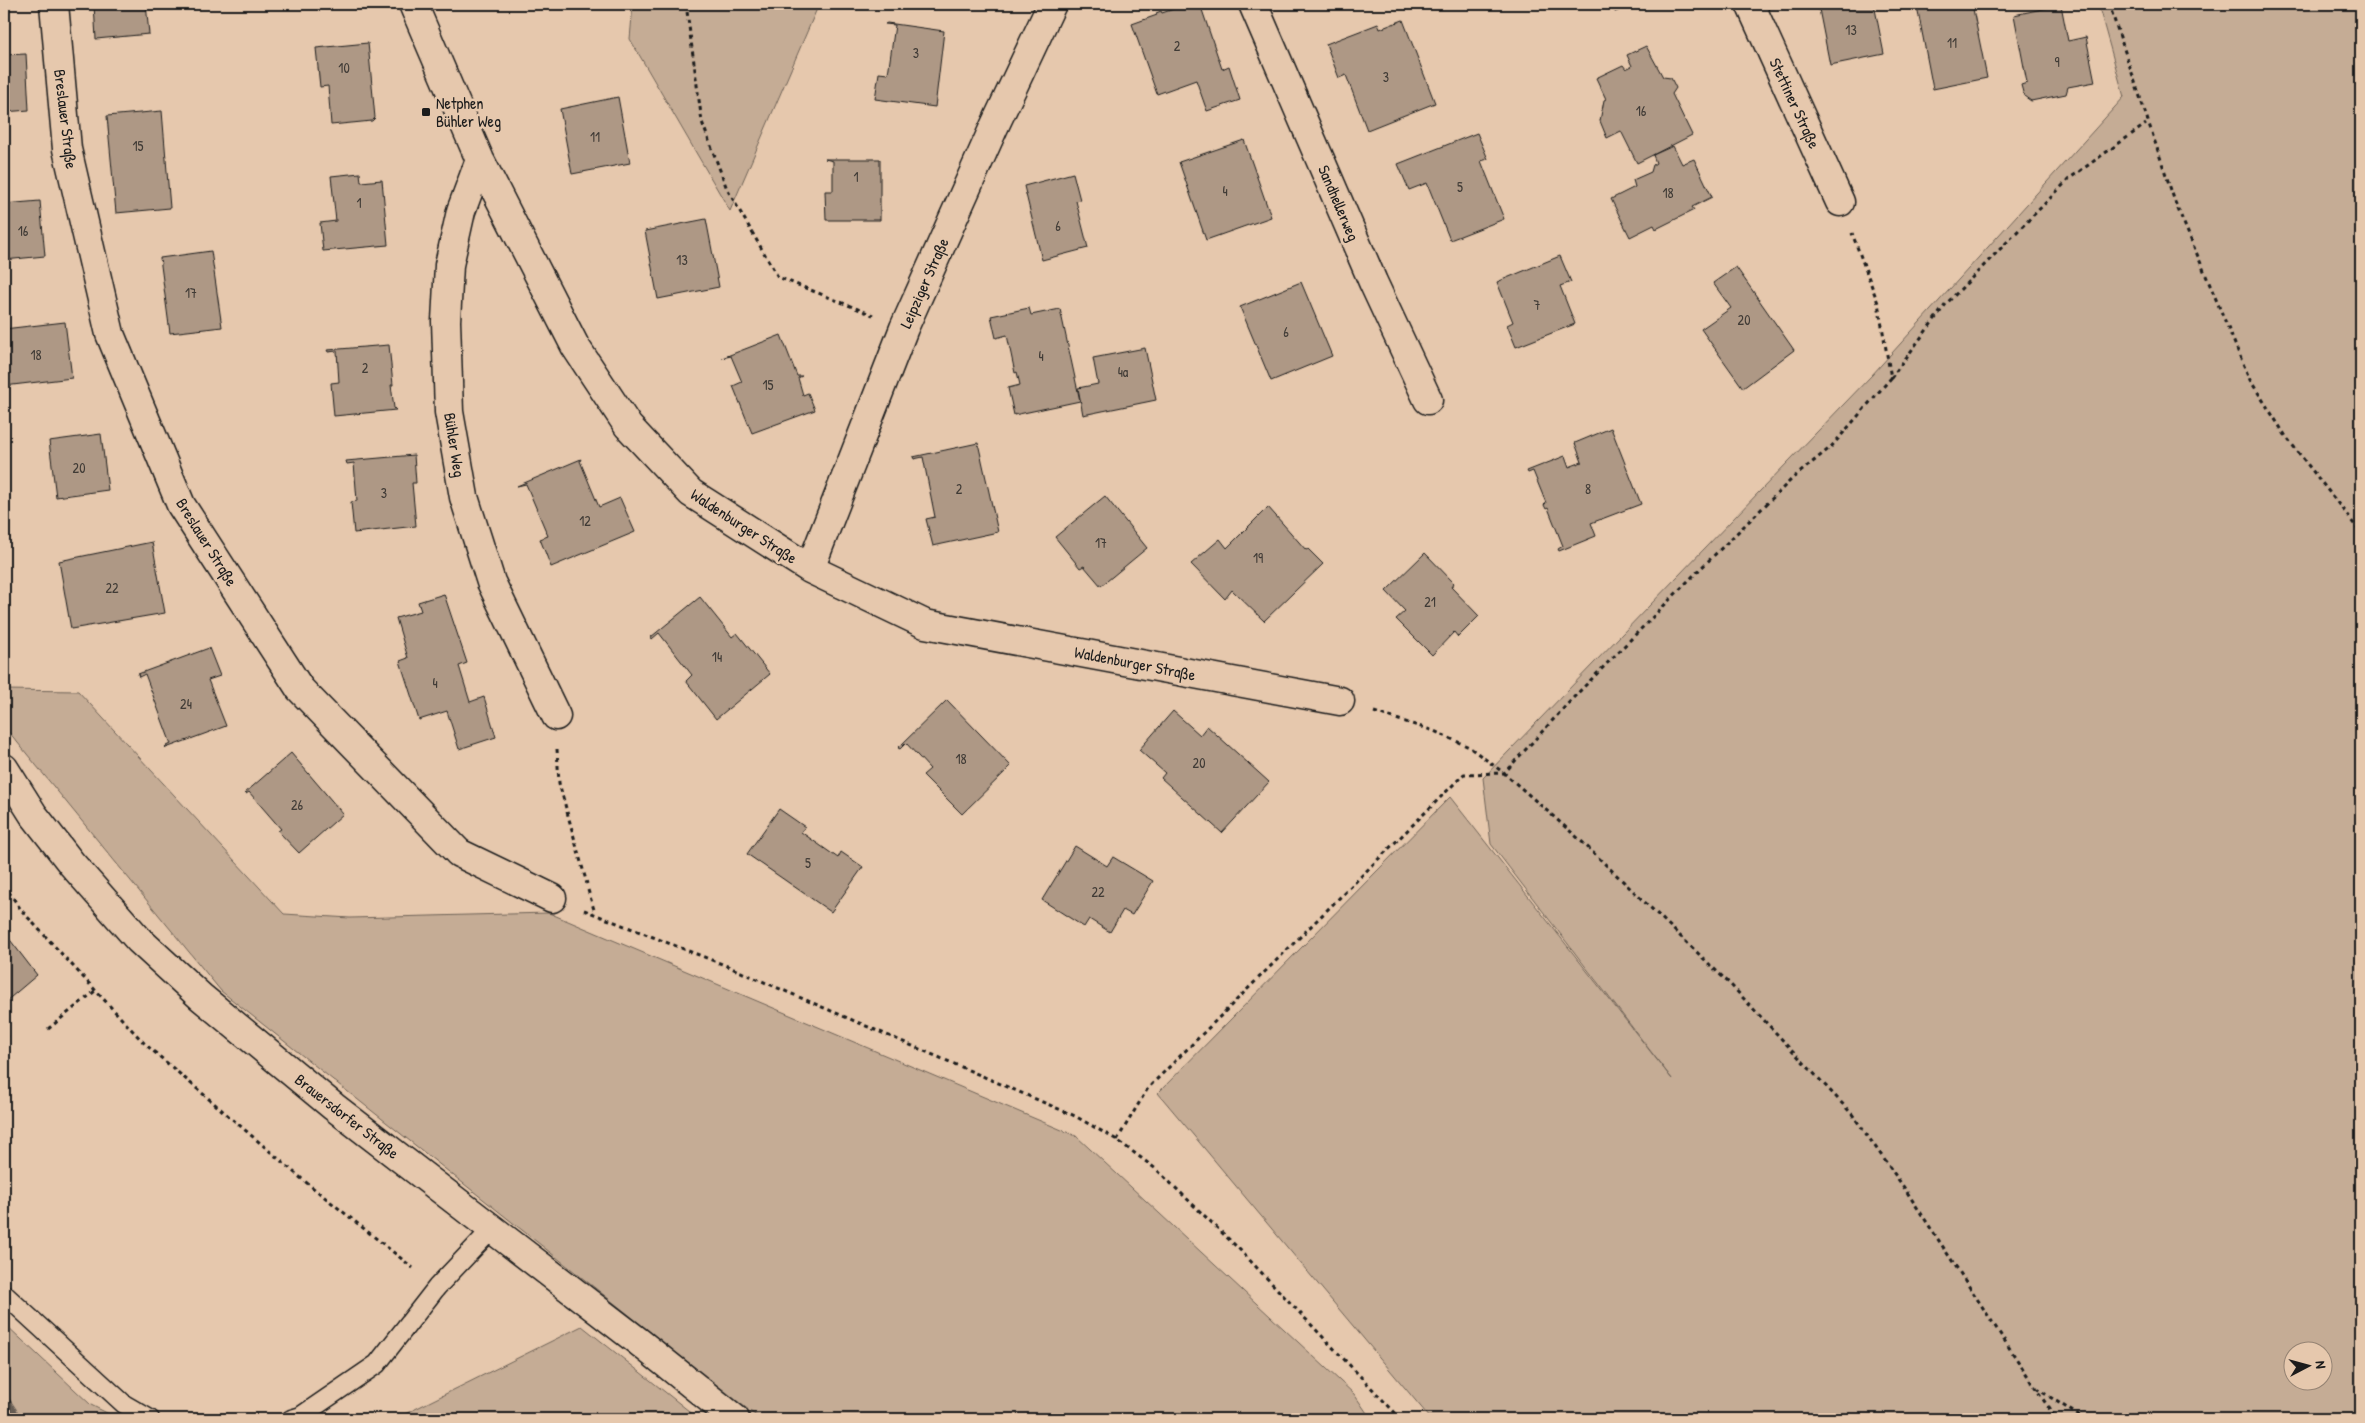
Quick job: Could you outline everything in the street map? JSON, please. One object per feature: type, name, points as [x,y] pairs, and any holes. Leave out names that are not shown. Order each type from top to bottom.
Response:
[{"type":"street","name":"Breslauer Straße","points":[[54,4],[67,149],[110,334],[181,505],[300,689],[459,853],[552,898]]},
{"type":"street","name":"Waldenburger Straße","points":[[413,4],[480,160],[575,346],[628,426],[691,493],[810,569],[925,624],[1340,701]]},
{"type":"street","name":"Leipziger Straße","points":[[810,569],[904,328],[994,126],[1052,4]]},
{"type":"street","name":"Sandhellerweg","points":[[1253,4],[1372,282],[1428,400]]},
{"type":"street","name":"Stettiner Straße","points":[[1750,4],[1840,202]]},
{"type":"street","name":"Bühler Weg","points":[[480,160],[461,211],[448,265],[446,321],[449,412],[464,497],[491,582],[556,716]]},
{"type":"street","name":"Brauersdorfer Straße","points":[[4,768],[32,814],[72,864],[140,940],[201,997],[334,1107],[735,1419]]},
{"type":"lane","points":[[291,1419],[301,1416],[377,1364],[437,1288],[492,1229]]},
{"type":"lane","points":[[4,1294],[124,1404],[150,1419]]},
{"type":"path","points":[[686,4],[702,122],[727,189],[778,277],[904,328]]},
{"type":"path","points":[[2109,4],[2175,202],[2250,380],[2287,438],[2361,533]]},
{"type":"path","points":[[1117,1140],[1148,1088],[1464,774],[1504,773],[1694,575],[1793,478],[1831,447],[1891,378],[1946,304],[2070,178],[2146,124]]},
{"type":"path","points":[[1840,202],[1878,303],[1891,378]]},
{"type":"path","points":[[1340,701],[1434,731],[1469,748],[1504,773],[1579,839],[1723,977],[1852,1114],[1903,1186],[2056,1419]]},
{"type":"path","points":[[556,716],[558,783],[595,914]]},
{"type":"path","points":[[4,885],[22,911],[145,1044],[302,1178],[437,1288]]},
{"type":"path","points":[[552,898],[727,966],[1056,1108],[1117,1140],[1156,1169],[1239,1249],[1401,1419]]},
{"type":"path","points":[[48,1029],[95,990]]},
{"type":"path","points":[[2034,1387],[2084,1419]]},
{"type":"shaded area","points":[[633,4],[819,4],[730,211],[630,39]]},
{"type":"shaded area","points":[[2098,4],[2361,4],[2361,1419],[1431,1419],[1158,1093],[1450,797],[1672,1079],[1491,844],[1483,778],[1872,375],[2124,97]]},
{"type":"shaded area","points":[[4,690],[78,691],[284,914],[350,918],[549,913],[1076,1136],[1354,1394],[1371,1419],[760,1419],[221,991],[4,726]]},
{"type":"shaded area","points":[[4,1323],[91,1405],[119,1419],[4,1419]]},
{"type":"shaded area","points":[[582,1326],[699,1419],[395,1419]]},
{"type":"building","points":[[94,4],[146,4],[149,34],[96,39]]},
{"type":"building","points":[[1188,4],[1200,4],[1222,69],[1229,66],[1240,100],[1207,111],[1196,80],[1157,94],[1132,24],[1157,15],[1156,13],[1161,11],[1162,13]]},
{"type":"building","points":[[1611,4],[1636,4],[1615,12]]},
{"type":"building","points":[[1818,4],[1874,4],[1884,54],[1830,65]]},
{"type":"building","points":[[1928,4],[1972,4],[1987,78],[1933,89],[1917,6]]},
{"type":"building","points":[[2061,5],[2068,41],[2086,37],[2095,82],[2068,87],[2066,94],[2031,101],[2024,96],[2021,85],[2027,83],[2014,15]]},
{"type":"building","points":[[1403,20],[1435,103],[1367,130],[1346,75],[1339,78],[1326,44],[1378,24],[1380,29]]},
{"type":"building","points":[[887,23],[944,31],[935,107],[875,99],[879,73],[888,74],[895,25],[885,24]]},
{"type":"building","points":[[368,43],[375,118],[372,121],[331,125],[328,86],[320,87],[316,48]]},
{"type":"building","points":[[1646,46],[1663,77],[1671,78],[1676,88],[1672,94],[1692,135],[1637,163],[1621,131],[1607,138],[1600,121],[1604,100],[1606,99],[1596,78],[1623,65],[1626,69],[1632,66],[1627,55]]},
{"type":"building","points":[[26,54],[29,110],[4,112],[4,55]]},
{"type":"building","points":[[618,97],[630,163],[572,174],[560,109]]},
{"type":"building","points":[[162,111],[170,208],[116,213],[107,116]]},
{"type":"building","points":[[1477,133],[1488,159],[1481,161],[1504,219],[1450,240],[1427,183],[1409,190],[1398,164]]},
{"type":"building","points":[[1244,140],[1271,217],[1206,240],[1179,162]]},
{"type":"building","points":[[1673,146],[1682,164],[1694,159],[1712,197],[1692,207],[1694,210],[1656,229],[1654,225],[1630,237],[1611,199],[1635,187],[1633,180],[1651,172],[1653,165],[1656,163],[1653,155]]},
{"type":"building","points":[[825,159],[880,159],[880,220],[826,220],[825,191],[833,191],[833,161]]},
{"type":"building","points":[[360,173],[361,182],[382,180],[388,245],[323,251],[320,223],[336,221],[331,176]]},
{"type":"building","points":[[1073,173],[1080,200],[1076,201],[1088,248],[1042,260],[1024,186]]},
{"type":"building","points":[[40,201],[45,256],[4,260],[4,204]]},
{"type":"building","points":[[706,219],[719,287],[658,299],[645,231]]},
{"type":"building","points":[[211,251],[222,327],[170,333],[160,258]]},
{"type":"building","points":[[1560,256],[1571,282],[1560,286],[1575,324],[1516,347],[1507,325],[1513,322],[1497,282]]},
{"type":"building","points":[[1736,267],[1794,350],[1743,388],[1701,329],[1731,308],[1713,283]]},
{"type":"building","points":[[1301,282],[1332,356],[1271,381],[1240,307]]},
{"type":"building","points":[[1029,308],[1031,315],[1060,309],[1080,401],[1014,415],[1008,388],[1020,385],[1017,372],[1015,373],[1007,335],[996,338],[991,316]]},
{"type":"building","points":[[65,322],[72,378],[4,386],[4,329]]},
{"type":"building","points":[[781,335],[797,376],[802,376],[798,378],[803,395],[808,393],[815,410],[752,433],[733,386],[742,382],[731,356],[722,358]]},
{"type":"building","points":[[389,345],[393,385],[391,385],[394,408],[396,410],[334,416],[331,383],[339,382],[337,351],[328,352],[327,350]]},
{"type":"building","points":[[1145,348],[1156,400],[1083,415],[1078,388],[1098,384],[1093,358]]},
{"type":"building","points":[[1611,428],[1641,504],[1591,523],[1596,536],[1559,551],[1558,549],[1563,546],[1548,508],[1546,509],[1544,505],[1546,503],[1533,471],[1528,473],[1527,471],[1565,456],[1569,467],[1582,462],[1575,443]]},
{"type":"building","points":[[101,434],[108,490],[56,497],[49,441]]},
{"type":"building","points":[[978,443],[998,532],[933,546],[926,519],[935,517],[923,457],[914,459],[913,457]]},
{"type":"building","points":[[414,455],[416,483],[412,483],[416,526],[354,533],[351,502],[357,501],[354,463],[347,464],[346,461]]},
{"type":"building","points":[[581,459],[580,461],[599,507],[620,498],[635,532],[551,567],[540,539],[548,536],[526,484],[517,486]]},
{"type":"building","points":[[1105,496],[1147,548],[1101,586],[1084,566],[1080,568],[1055,537]]},
{"type":"building","points":[[1268,507],[1306,550],[1308,549],[1323,564],[1264,621],[1232,590],[1225,599],[1191,564],[1220,539],[1227,548]]},
{"type":"building","points":[[152,542],[165,613],[71,629],[59,561]]},
{"type":"building","points":[[1425,553],[1454,583],[1451,587],[1479,616],[1458,637],[1454,632],[1432,655],[1396,619],[1405,611],[1386,591]]},
{"type":"building","points":[[444,594],[467,663],[459,666],[470,702],[484,697],[496,737],[459,749],[447,711],[419,720],[400,661],[408,658],[396,618],[421,611],[418,602]]},
{"type":"building","points":[[700,597],[732,637],[737,633],[770,674],[716,719],[686,681],[692,675],[659,633],[652,639],[651,637]]},
{"type":"building","points":[[209,648],[220,676],[208,680],[226,726],[166,748],[171,744],[145,674],[139,677],[138,674]]},
{"type":"building","points":[[947,700],[1011,766],[962,814],[923,775],[930,769],[906,743],[900,749],[898,748]]},
{"type":"building","points":[[1173,711],[1200,735],[1207,726],[1269,782],[1222,833],[1161,778],[1165,773],[1139,750]]},
{"type":"building","points":[[291,753],[343,814],[299,853],[278,831],[281,829],[249,792],[245,793]]},
{"type":"building","points":[[779,809],[805,827],[801,832],[838,858],[841,852],[863,867],[831,912],[747,854]]},
{"type":"building","points":[[1075,846],[1107,866],[1113,857],[1153,881],[1132,915],[1123,910],[1110,932],[1089,919],[1084,927],[1042,900]]},
{"type":"building","points":[[4,932],[37,975],[4,1003]]},
{"type":"building","points":[[4,1030],[8,1037],[4,1041]]},
{"type":"waterway","points":[[4,1401],[16,1419]]},
{"type":"place","name":"Netphen Bühler Weg","points":[[426,112]]}]
